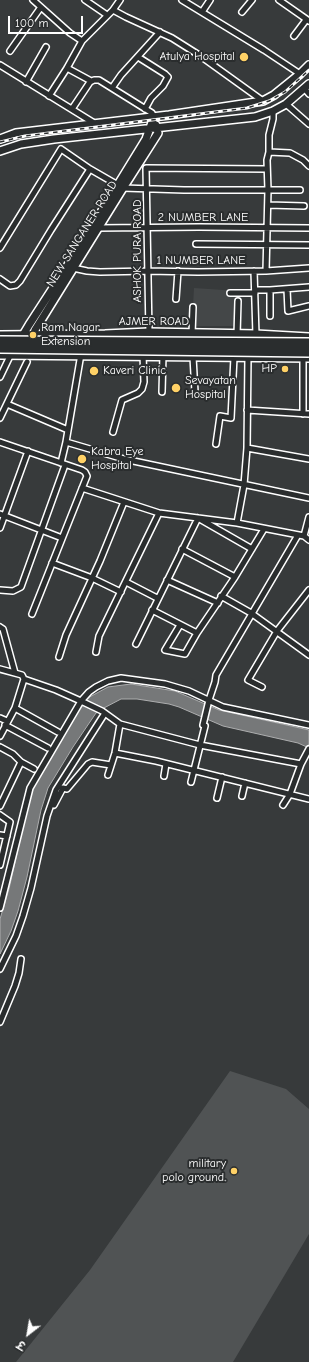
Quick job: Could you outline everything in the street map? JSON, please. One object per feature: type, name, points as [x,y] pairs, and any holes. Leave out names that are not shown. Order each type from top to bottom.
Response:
[{"type":"highway","name":"AJMER ROAD","points":[[0,336],[149,333],[256,335],[309,338]]},
{"type":"highway","points":[[0,341],[309,342]]},
{"type":"highway","points":[[0,348],[307,355]]},
{"type":"highway","points":[[0,354],[15,354],[29,358],[81,354],[234,357],[307,355]]},
{"type":"main road","points":[[0,139],[16,133],[154,117],[263,101],[290,83],[309,65]]},
{"type":"main road","points":[[0,151],[21,144],[54,139],[255,117],[273,111],[286,104],[305,90],[290,83]]},
{"type":"main road","name":"NEW SANGANER ROAD","points":[[29,358],[35,330],[97,228],[153,129],[154,117]]},
{"type":"main road","name":"NEW SANGANER ROAD","points":[[15,354],[23,335],[120,186]]},
{"type":"street","points":[[33,0],[70,33],[82,41]]},
{"type":"street","points":[[85,0],[108,15]]},
{"type":"street","points":[[49,96],[82,41],[113,10],[120,0]]},
{"type":"street","points":[[182,0],[264,50],[300,74]]},
{"type":"street","points":[[202,12],[210,0]]},
{"type":"street","points":[[242,12],[252,0]]},
{"type":"street","points":[[279,0],[308,20],[294,36]]},
{"type":"street","points":[[10,51],[41,7]]},
{"type":"street","points":[[113,10],[160,32],[200,55],[263,101]]},
{"type":"street","points":[[112,88],[121,75],[160,32]]},
{"type":"street","points":[[26,82],[46,47]]},
{"type":"street","points":[[138,57],[168,77],[163,86],[150,98],[145,109]]},
{"type":"street","points":[[0,65],[94,123]]},
{"type":"street","points":[[67,68],[91,82]]},
{"type":"street","points":[[72,109],[91,82],[98,80],[152,113],[154,117]]},
{"type":"street","points":[[286,104],[309,124]]},
{"type":"street","points":[[273,111],[273,119],[269,135],[270,152],[267,160],[268,228],[266,271],[309,268]]},
{"type":"street","points":[[0,248],[61,149],[90,169],[120,186],[147,189],[300,190]]},
{"type":"street","points":[[270,152],[290,153],[303,160],[309,166]]},
{"type":"street","name":"ASHOK PURA ROAD","points":[[149,333],[146,168],[267,169]]},
{"type":"street","points":[[0,288],[2,281],[10,286],[16,285],[20,281],[90,169]]},
{"type":"street","points":[[268,205],[304,206]]},
{"type":"street","name":"2 NUMBER LANE","points":[[97,228],[309,228]]},
{"type":"street","points":[[196,244],[309,245]]},
{"type":"street","name":"1 NUMBER LANE","points":[[73,268],[100,272],[266,271]]},
{"type":"street","points":[[254,271],[256,335]]},
{"type":"street","points":[[176,299],[178,272]]},
{"type":"street","points":[[230,293],[309,287]]},
{"type":"street","points":[[288,289],[288,311],[309,306]]},
{"type":"street","points":[[270,290],[270,316]]},
{"type":"street","points":[[237,335],[238,301]]},
{"type":"street","points":[[192,334],[193,307]]},
{"type":"street","points":[[0,377],[15,354]]},
{"type":"street","points":[[0,590],[13,591],[20,587],[41,530],[63,464],[81,354]]},
{"type":"street","points":[[114,432],[122,400],[138,393],[142,389],[144,382],[143,355]]},
{"type":"street","points":[[162,392],[163,355]]},
{"type":"street","points":[[303,414],[307,355]]},
{"type":"street","points":[[194,356],[195,392]]},
{"type":"street","points":[[216,444],[220,416],[231,418],[234,357]]},
{"type":"street","points":[[236,523],[244,485],[247,448],[248,357]]},
{"type":"street","points":[[0,418],[29,358]]},
{"type":"street","points":[[6,404],[68,430]]},
{"type":"street","points":[[248,410],[309,414]]},
{"type":"street","points":[[0,442],[85,472],[87,476],[32,614]]},
{"type":"street","points":[[66,442],[124,459],[309,498]]},
{"type":"street","points":[[247,448],[309,459]]},
{"type":"street","points":[[0,528],[2,514],[28,451]]},
{"type":"street","points":[[82,488],[159,513],[236,523],[304,536],[309,540]]},
{"type":"street","points":[[59,657],[66,635],[100,561],[124,502]]},
{"type":"street","points":[[96,652],[99,636],[159,513]]},
{"type":"street","points":[[2,514],[62,538]]},
{"type":"street","points":[[304,536],[309,517]]},
{"type":"street","points":[[198,518],[252,549]]},
{"type":"street","points":[[136,644],[198,518]]},
{"type":"street","points":[[180,625],[165,650],[185,654],[264,529]]},
{"type":"street","points":[[191,782],[216,675],[298,535]]},
{"type":"street","points":[[182,549],[235,577]]},
{"type":"street","points":[[52,563],[92,578],[120,592]]},
{"type":"street","points":[[167,580],[218,603]]},
{"type":"street","points":[[126,582],[158,598]]},
{"type":"street","points":[[262,687],[248,680],[277,631],[309,590]]},
{"type":"street","points":[[221,596],[252,614],[309,655]]},
{"type":"street","points":[[152,610],[197,633]]},
{"type":"street","points":[[0,627],[3,629],[15,673]]},
{"type":"street","points":[[0,669],[22,675],[24,679],[56,690],[103,712],[120,724],[200,745],[301,764]]},
{"type":"street","points":[[0,908],[30,788],[88,692],[96,687],[108,680],[122,678],[135,679],[178,687],[223,706],[309,725]]},
{"type":"street","points":[[0,736],[15,708],[24,679]]},
{"type":"street","points":[[15,708],[58,732]]},
{"type":"street","points":[[0,969],[16,936],[23,916],[31,888],[47,816],[56,790],[103,712]]},
{"type":"street","points":[[0,718],[48,748]]},
{"type":"street","points":[[108,775],[115,753],[120,724]]},
{"type":"street","points":[[0,747],[34,769]]},
{"type":"street","points":[[283,805],[290,794],[301,764],[308,751]]},
{"type":"street","points":[[115,753],[194,770],[309,799]]},
{"type":"street","points":[[0,806],[21,762]]},
{"type":"street","points":[[54,805],[63,788],[68,790],[88,764],[92,762],[111,765]]},
{"type":"street","points":[[164,776],[166,764]]},
{"type":"street","points":[[217,798],[222,777]]},
{"type":"street","points":[[242,796],[246,783]]},
{"type":"street","points":[[0,816],[10,822],[0,865]]},
{"type":"street","points":[[0,835],[7,836]]},
{"type":"street","points":[[0,1022],[16,986],[21,959]]},
{"type":"shaded area","points":[[194,288],[238,291],[238,326],[191,326],[191,306],[193,306]]},
{"type":"shaded area","points":[[131,684],[175,691],[219,710],[309,730],[309,748],[298,743],[223,726],[169,704],[137,699],[121,699],[96,713],[48,788],[41,810],[27,877],[18,911],[11,931],[0,954],[0,919],[9,889],[33,787],[84,700],[108,687]]},
{"type":"shaded area","name":"military polo ground.","points":[[230,1071],[286,1089],[309,1109],[309,1234],[233,1362],[16,1362],[90,1270]]},
{"type":"railway","points":[[0,142],[25,136],[247,108],[269,101],[285,92],[309,70]]},
{"type":"place","name":"Atulya Hospital","points":[[244,57]]},
{"type":"place","name":"Ram Nagar Extension","points":[[33,335]]},
{"type":"place","name":"HP","points":[[285,369]]},
{"type":"place","name":"Kaveri Clinic","points":[[94,371]]},
{"type":"place","name":"Sevayatan Hospital","points":[[176,388]]},
{"type":"place","name":"Kabra Eye Hospital","points":[[82,459]]},
{"type":"place","name":"military polo ground.","points":[[234,1171]]}]
